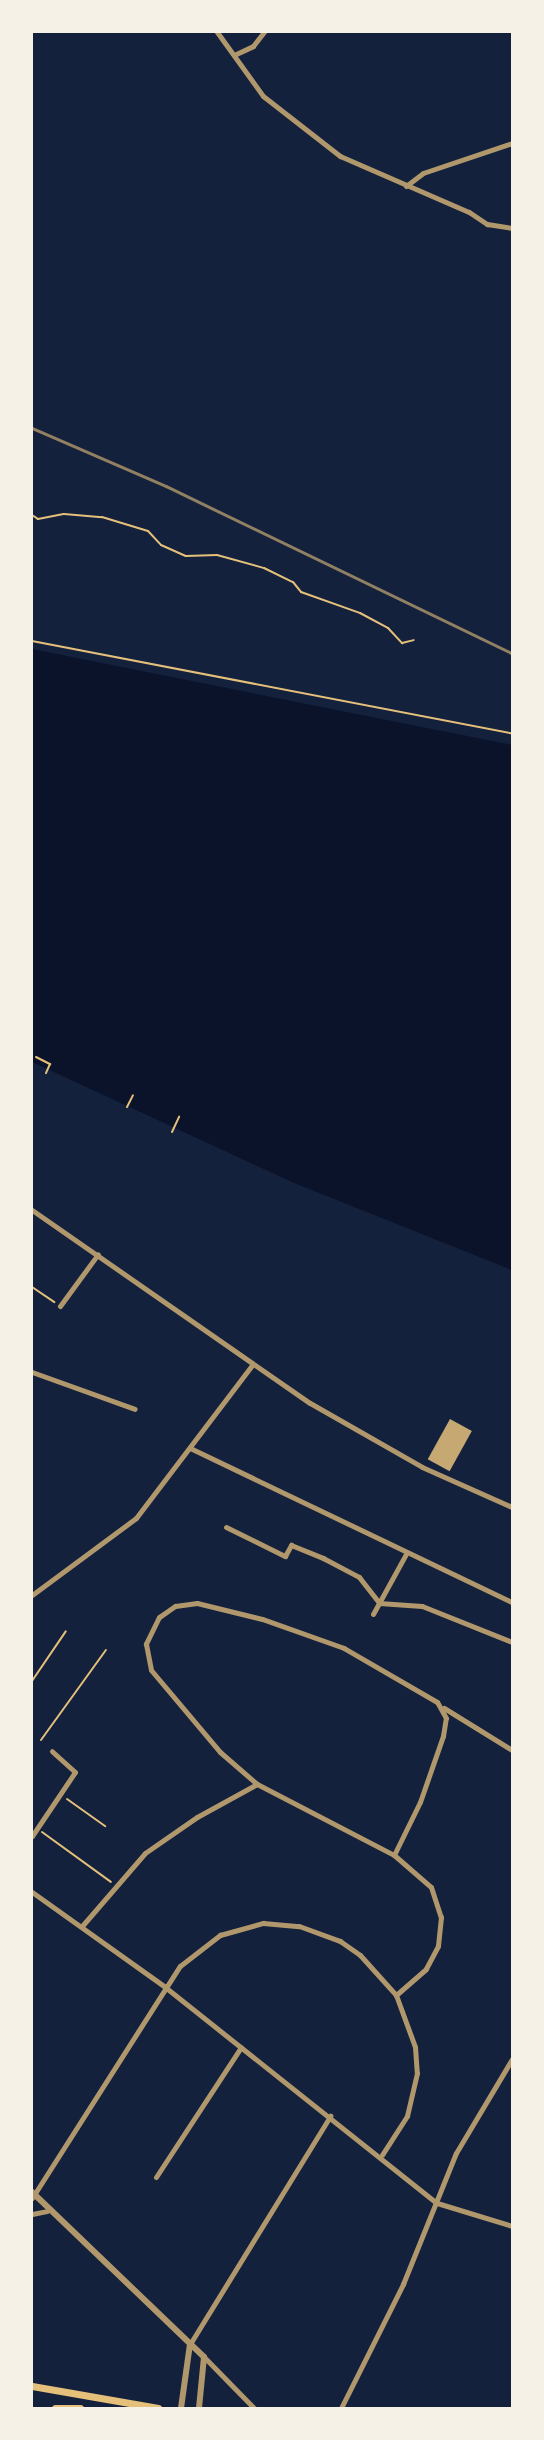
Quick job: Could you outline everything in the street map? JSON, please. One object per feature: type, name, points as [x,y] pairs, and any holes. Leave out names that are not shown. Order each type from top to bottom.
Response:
[{"type":"main road","points":[[32,2386],[158,2409]]},
{"type":"main road","points":[[55,2409],[80,2409]]},
{"type":"street","points":[[217,32],[263,96],[312,137],[340,156],[487,224],[513,228]]},
{"type":"street","points":[[234,55],[253,46],[264,32]]},
{"type":"street","points":[[406,186],[423,173],[513,143]]},
{"type":"street","points":[[32,1210],[310,1403],[422,1466],[513,1507]]},
{"type":"street","points":[[60,1306],[98,1254]]},
{"type":"street","points":[[32,1595],[136,1518],[253,1364]]},
{"type":"street","points":[[32,1372],[135,1409]]},
{"type":"street","points":[[190,1448],[406,1554],[513,1602]]},
{"type":"street","points":[[226,1527],[285,1556],[291,1545],[323,1558],[359,1577],[379,1603],[422,1606],[513,1642]]},
{"type":"street","points":[[373,1614],[406,1554]]},
{"type":"street","points":[[396,1995],[433,1959],[442,1926],[431,1887],[394,1855],[257,1784],[220,1752],[151,1670],[146,1657],[150,1631],[159,1617],[175,1606],[212,1605],[314,1635],[391,1672],[513,1750]]},
{"type":"street","points":[[394,1855],[420,1802],[443,1737],[446,1718],[442,1707]]},
{"type":"street","points":[[32,1836],[74,1769],[52,1751]]},
{"type":"street","points":[[82,1926],[115,1884],[158,1843],[257,1784]]},
{"type":"street","points":[[32,1892],[165,1987],[382,2155],[437,2203],[513,2226]]},
{"type":"street","points":[[254,2409],[204,2357],[32,2195],[165,1987],[206,1943],[232,1929],[263,1923],[299,1926],[340,1941],[360,1955],[396,1995],[415,2047],[417,2073],[407,2116],[382,2155]]},
{"type":"street","points":[[156,2177],[241,2047]]},
{"type":"street","points":[[341,2409],[437,2203],[456,2153],[513,2059]]},
{"type":"street","points":[[181,2409],[190,2344],[330,2116]]},
{"type":"street","points":[[32,2214],[47,2211]]},
{"type":"street","points":[[199,2409],[204,2357]]},
{"type":"path","points":[[32,515],[38,519],[64,514],[102,517],[148,531],[161,545],[186,556],[217,555],[264,568],[293,582],[301,592],[360,613],[388,628],[402,643],[414,640]]},
{"type":"path","points":[[32,641],[513,733]]},
{"type":"path","points":[[36,1057],[50,1064],[46,1073]]},
{"type":"path","points":[[127,1107],[133,1095]]},
{"type":"path","points":[[172,1132],[179,1117]]},
{"type":"path","points":[[32,1287],[60,1306]]},
{"type":"path","points":[[32,1681],[66,1631]]},
{"type":"path","points":[[41,1740],[106,1650]]},
{"type":"path","points":[[60,1794],[105,1826]]},
{"type":"path","points":[[37,1829],[115,1884]]},
{"type":"water","points":[[32,649],[512,745],[512,1270],[294,1183],[32,1062]]},
{"type":"building","points":[[450,1419],[472,1431],[450,1471],[428,1459]]},
{"type":"railway","points":[[32,428],[166,486],[512,653]]}]
